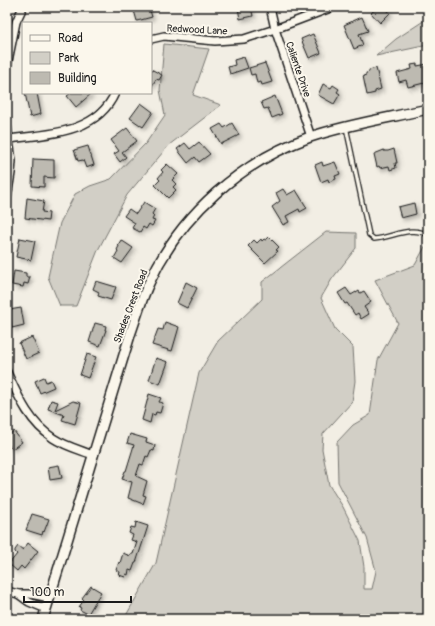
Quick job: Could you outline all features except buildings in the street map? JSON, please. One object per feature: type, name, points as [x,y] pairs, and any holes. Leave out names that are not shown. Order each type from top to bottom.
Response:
[{"type":"street","points":[[7,66],[16,22],[23,7]]},
{"type":"street","name":"Caliente Drive","points":[[270,7],[275,29],[312,137]]},
{"type":"street","name":"Redwood Lane","points":[[152,39],[168,36],[215,41],[256,36],[333,7]]},
{"type":"street","points":[[9,140],[66,130],[84,125],[100,115],[107,108],[114,94]]},
{"type":"street","name":"Shades Crest Road","points":[[44,619],[93,455],[143,297],[157,266],[176,237],[202,206],[238,175],[271,154],[312,137],[346,127],[428,109]]},
{"type":"street","points":[[7,126],[12,161],[12,173],[7,198]]},
{"type":"street","points":[[7,372],[21,403],[37,425],[63,444],[93,455]]},
{"type":"street","points":[[7,591],[50,598]]},
{"type":"street","points":[[18,594],[28,602],[46,610]]},
{"type":"lane","points":[[346,127],[369,235],[374,239],[380,239],[406,231],[422,232],[428,235]]},
{"type":"green space","points":[[428,18],[428,45],[376,56],[396,39]]},
{"type":"green space","points":[[164,44],[209,49],[193,95],[221,105],[169,145],[127,195],[98,250],[76,306],[60,306],[48,277],[60,223],[75,194],[90,186],[111,179],[146,143],[165,115],[160,90]]},
{"type":"green space","points":[[326,232],[356,233],[356,248],[332,279],[321,298],[335,329],[353,347],[355,381],[352,402],[323,434],[322,449],[329,485],[343,507],[360,541],[364,567],[364,589],[372,589],[376,571],[367,538],[338,482],[337,442],[353,425],[370,415],[378,360],[398,323],[375,280],[415,265],[428,243],[428,619],[124,619],[156,563],[199,373],[218,341],[262,299],[262,282]]}]
